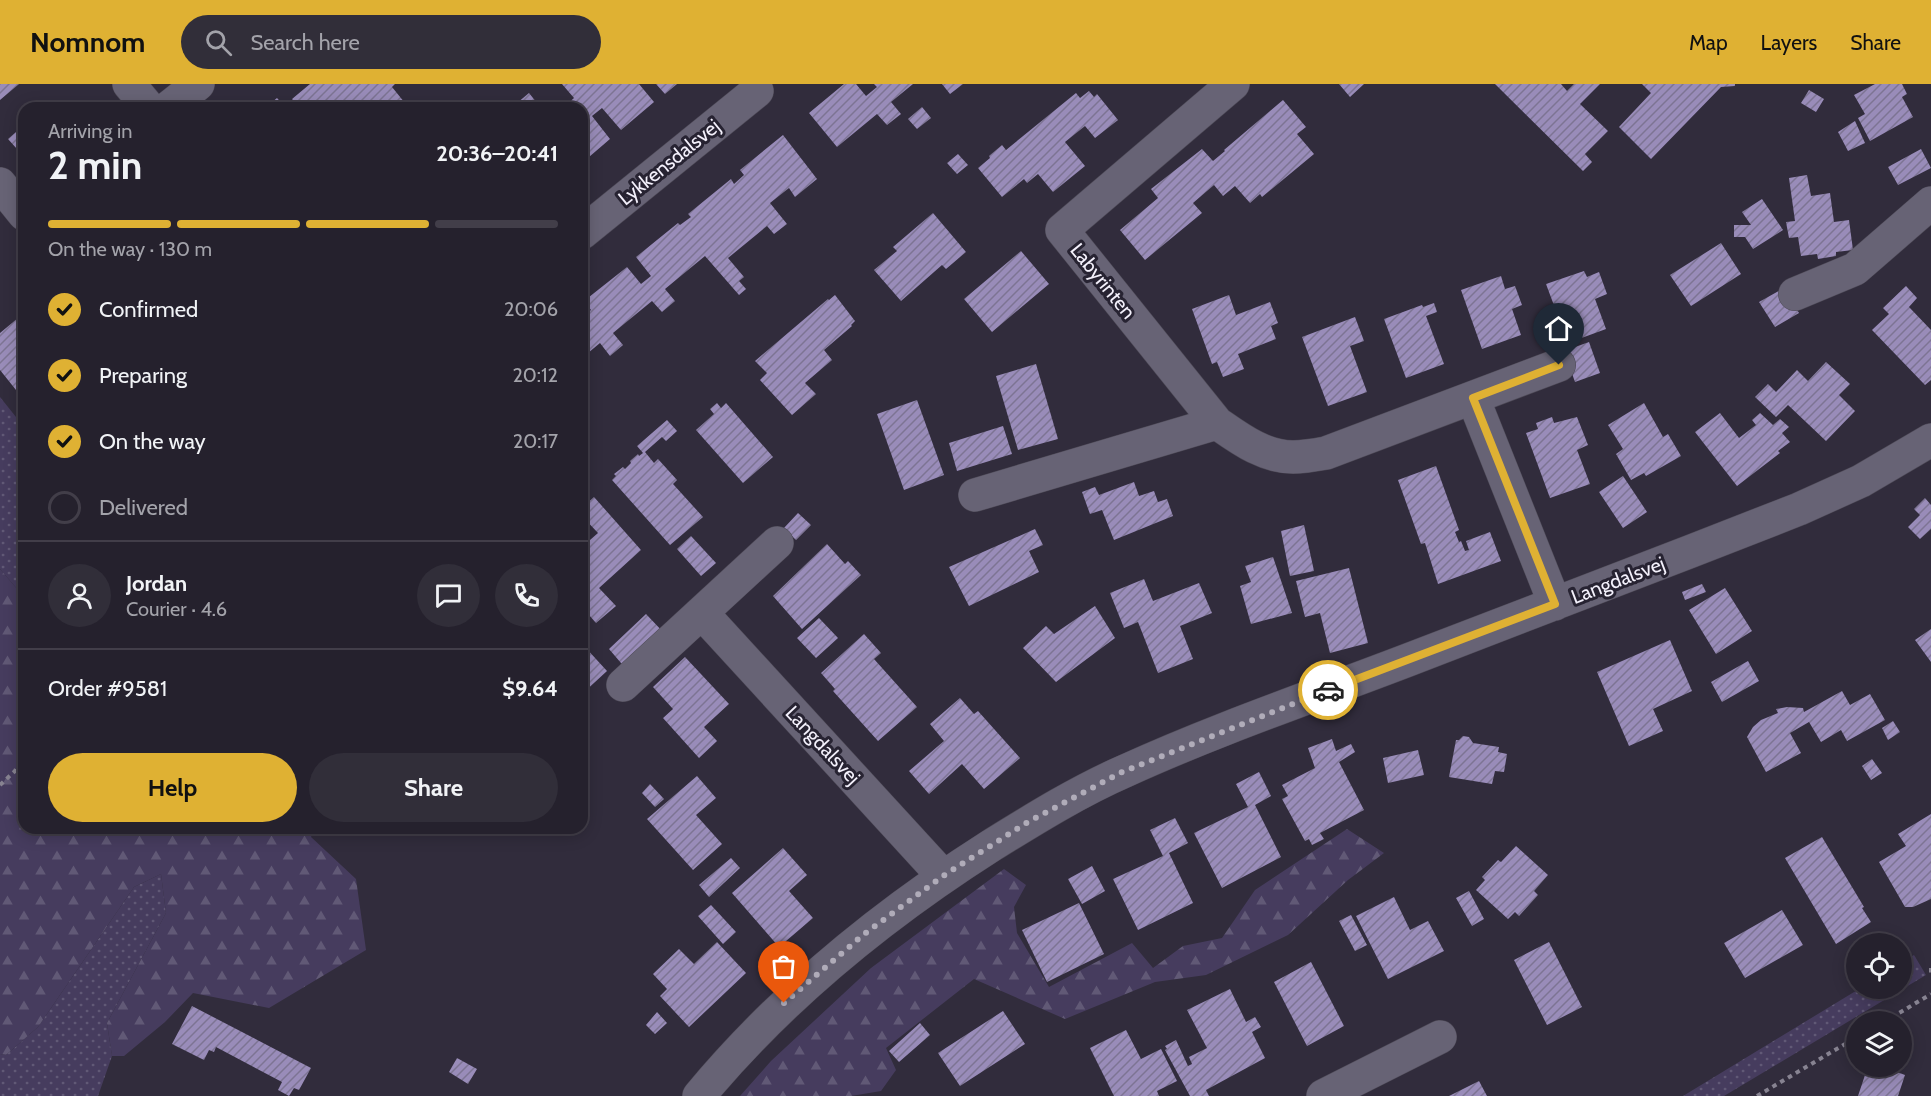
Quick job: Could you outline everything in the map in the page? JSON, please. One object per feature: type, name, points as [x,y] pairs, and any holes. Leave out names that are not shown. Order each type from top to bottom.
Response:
[{"type":"street","points":[[129,84],[144,102]]},
{"type":"street","points":[[176,102],[198,84]]},
{"type":"street","name":"Labyrinten","points":[[1233,84],[1062,230],[1217,423],[1242,441],[1264,452],[1292,457],[1326,453],[1559,365]]},
{"type":"street","name":"Lykkensdalsvej","points":[[588,228],[757,91]]},
{"type":"street","points":[[0,184],[18,206]]},
{"type":"street","points":[[1795,294],[1855,269],[1931,203]]},
{"type":"street","points":[[1473,398],[1555,604]]},
{"type":"street","points":[[975,495],[1217,423]]},
{"type":"street","name":"Langdalsvej","points":[[699,1096],[784,1003],[863,935],[943,876],[1028,822],[1122,772],[1218,732],[1799,509],[1861,481],[1931,440]]},
{"type":"street","points":[[623,685],[777,543]]},
{"type":"street","name":"Langdalsvej","points":[[702,613],[943,876]]},
{"type":"street","points":[[1323,1096],[1440,1036]]},
{"type":"path","points":[[0,785],[18,765]]},
{"type":"path","points":[[1931,968],[1931,976]]},
{"type":"path","points":[[1902,1011],[1931,994]]},
{"type":"path","points":[[1757,1096],[1846,1043]]},
{"type":"green space","points":[[0,397],[18,420],[18,590],[0,569]]},
{"type":"green space","points":[[0,569],[18,590],[18,834],[312,834],[311,837],[356,879],[366,950],[269,1008],[193,993],[165,1022],[124,1056],[112,1056],[107,1023],[166,913],[161,874],[134,887],[38,1027],[6,1055],[0,1054]]},
{"type":"green space","points":[[1347,829],[1384,853],[1348,880],[1288,935],[1206,975],[1155,982],[1065,1019],[974,979],[886,1048],[896,1070],[881,1091],[851,1096],[740,1096],[771,1061],[871,968],[1004,869],[1026,885],[1014,907],[1017,933],[1049,987],[1132,943],[1153,968],[1183,946],[1222,938],[1255,890]]},
{"type":"green space","points":[[161,874],[166,913],[107,1023],[112,1056],[98,1096],[0,1096],[0,1054],[6,1055],[38,1027],[134,887]]},
{"type":"green space","points":[[1914,955],[1926,975],[1912,983],[1912,956]]},
{"type":"green space","points":[[1846,997],[1846,999],[1886,999],[1866,1011],[1846,1011],[1846,1023],[1724,1096],[1683,1096]]},
{"type":"building","points":[[0,84],[19,84],[0,100]]},
{"type":"building","points":[[310,84],[395,84],[392,87],[404,102],[350,102],[349,100],[347,102],[295,102],[292,99]]},
{"type":"building","points":[[562,84],[639,84],[654,102],[621,130],[602,108],[592,116],[610,139],[588,158],[588,102],[570,102],[574,98]]},
{"type":"building","points":[[656,84],[677,84],[665,94]]},
{"type":"building","points":[[844,84],[856,84],[866,96],[877,87],[874,84],[913,84],[891,102],[901,114],[887,125],[877,114],[837,147],[809,113]]},
{"type":"building","points":[[942,84],[963,84],[950,94]]},
{"type":"building","points":[[1339,84],[1364,84],[1350,97]]},
{"type":"building","points":[[1495,84],[1561,84],[1567,91],[1574,84],[1600,84],[1580,104],[1608,131],[1585,154],[1592,162],[1583,171]]},
{"type":"building","points":[[1642,84],[1735,84],[1735,86],[1721,87],[1651,159],[1619,127],[1651,93]]},
{"type":"building","points":[[1875,84],[1902,84],[1907,94],[1902,97],[1913,117],[1870,141],[1858,118],[1865,114],[1854,95]]},
{"type":"building","points":[[1809,90],[1824,99],[1816,112],[1801,103]]},
{"type":"building","points":[[1089,91],[1094,97],[1097,94],[1118,120],[1095,138],[1085,126],[1065,142],[1085,166],[1053,192],[1038,174],[1027,183],[1024,179],[1002,197],[978,168],[1002,145],[1006,150],[1076,93],[1080,98]]},
{"type":"building","points":[[529,93],[536,102],[518,102]]},
{"type":"building","points":[[1283,100],[1306,127],[1297,134],[1314,154],[1262,197],[1260,194],[1250,203],[1235,186],[1223,196],[1214,185],[1193,203],[1202,213],[1145,260],[1120,230],[1158,198],[1151,189],[1202,149],[1213,161]]},
{"type":"building","points":[[922,107],[931,118],[917,129],[908,119]]},
{"type":"building","points":[[1855,121],[1865,143],[1848,151],[1838,132]]},
{"type":"building","points":[[18,130],[17,149],[8,139]]},
{"type":"building","points":[[783,135],[817,179],[795,197],[789,188],[770,203],[787,224],[774,234],[767,226],[728,258],[744,277],[739,281],[746,289],[739,295],[705,256],[665,289],[675,301],[662,312],[652,301],[613,333],[623,345],[610,356],[600,343],[588,353],[588,312],[591,310],[588,306],[588,298],[627,267],[641,284],[651,276],[636,257],[678,223],[680,225],[691,217],[688,214],[731,179],[734,184],[744,175],[740,170]]},
{"type":"building","points":[[1921,149],[1931,168],[1898,185],[1888,167]]},
{"type":"building","points":[[958,154],[968,165],[957,174],[947,163]]},
{"type":"building","points":[[1807,175],[1811,196],[1830,193],[1834,222],[1849,220],[1853,250],[1836,252],[1836,256],[1818,259],[1817,254],[1801,256],[1798,237],[1789,238],[1786,222],[1795,221],[1789,178]]},
{"type":"building","points":[[1762,199],[1783,230],[1753,249],[1745,237],[1734,237],[1734,225],[1751,225],[1742,212]]},
{"type":"building","points":[[933,213],[966,252],[946,269],[942,265],[901,301],[874,270],[897,251],[893,247]]},
{"type":"building","points":[[1721,243],[1741,274],[1691,306],[1670,275]]},
{"type":"building","points":[[1021,251],[1049,284],[992,332],[964,299]]},
{"type":"building","points":[[1584,271],[1587,277],[1599,272],[1607,294],[1595,299],[1606,329],[1568,343],[1546,284]]},
{"type":"building","points":[[1501,276],[1505,289],[1515,286],[1522,305],[1512,309],[1521,335],[1482,349],[1461,290]]},
{"type":"building","points":[[1906,286],[1917,298],[1909,307],[1931,330],[1931,380],[1925,385],[1872,330],[1889,314],[1883,308]]},
{"type":"building","points":[[1784,288],[1799,313],[1775,327],[1759,302]]},
{"type":"building","points":[[835,295],[855,321],[824,350],[832,360],[805,383],[816,394],[792,415],[760,380],[767,373],[755,361]]},
{"type":"building","points":[[1229,295],[1236,315],[1270,302],[1278,323],[1271,326],[1276,339],[1238,354],[1244,369],[1223,377],[1217,362],[1212,364],[1192,309]]},
{"type":"building","points":[[1434,303],[1437,312],[1426,316],[1444,364],[1406,378],[1384,319]]},
{"type":"building","points":[[1355,317],[1364,341],[1350,346],[1367,392],[1328,406],[1302,337]]},
{"type":"building","points":[[18,318],[18,392],[0,370],[0,333]]},
{"type":"building","points":[[1589,342],[1600,373],[1575,382],[1564,351]]},
{"type":"building","points":[[1826,362],[1850,384],[1839,395],[1855,411],[1826,441],[1788,405],[1776,417],[1755,397],[1768,384],[1776,392],[1797,370],[1808,381]]},
{"type":"building","points":[[1036,364],[1058,439],[1018,450],[996,376]]},
{"type":"building","points":[[917,400],[944,475],[904,490],[877,414]]},
{"type":"building","points":[[717,403],[721,408],[726,403],[773,457],[743,483],[696,430],[714,414],[710,409]]},
{"type":"building","points":[[1644,403],[1663,437],[1668,434],[1681,456],[1646,476],[1644,473],[1631,480],[1616,454],[1623,449],[1608,425]]},
{"type":"building","points":[[1720,413],[1739,438],[1756,425],[1752,420],[1760,413],[1773,425],[1780,419],[1789,427],[1782,433],[1790,442],[1778,451],[1780,453],[1737,486],[1695,432]]},
{"type":"building","points":[[1552,417],[1554,423],[1577,417],[1588,445],[1577,450],[1590,484],[1550,498],[1526,433],[1538,429],[1536,423]]},
{"type":"building","points":[[667,420],[677,431],[666,441],[662,437],[645,452],[654,463],[658,459],[677,480],[673,484],[703,517],[670,545],[612,480],[616,476],[614,474],[623,467],[625,469],[631,463],[630,461],[643,453],[637,446]]},
{"type":"building","points":[[1003,426],[1012,454],[957,471],[949,443]]},
{"type":"building","points":[[1436,466],[1459,530],[1455,532],[1465,551],[1469,550],[1466,541],[1490,532],[1501,561],[1438,584],[1425,543],[1421,544],[1398,480]]},
{"type":"building","points":[[1623,476],[1647,512],[1623,528],[1599,492]]},
{"type":"building","points":[[1134,482],[1139,496],[1154,491],[1158,502],[1167,499],[1173,516],[1114,540],[1102,510],[1090,514],[1082,492],[1095,487],[1099,495]]},
{"type":"building","points":[[594,497],[641,550],[599,588],[616,606],[596,623],[588,614],[588,542],[598,533],[588,522],[588,502]]},
{"type":"building","points":[[1925,498],[1931,505],[1931,529],[1920,539],[1908,527],[1920,515],[1914,509]]},
{"type":"building","points":[[798,513],[811,525],[796,540],[784,528]]},
{"type":"building","points":[[1304,525],[1314,571],[1290,576],[1281,531]]},
{"type":"building","points":[[1035,529],[1043,545],[1029,551],[1039,572],[969,606],[949,567]]},
{"type":"building","points":[[691,536],[716,563],[701,576],[677,549]]},
{"type":"building","points":[[827,544],[845,564],[848,561],[861,575],[802,629],[773,596]]},
{"type":"building","points":[[1273,557],[1292,613],[1251,624],[1240,586],[1251,582],[1245,566]]},
{"type":"building","points":[[1349,568],[1368,643],[1330,653],[1320,613],[1305,617],[1296,581]]},
{"type":"building","points":[[1144,579],[1153,601],[1199,583],[1212,613],[1180,626],[1193,659],[1158,673],[1138,622],[1124,628],[1110,593]]},
{"type":"building","points":[[1702,584],[1706,592],[1685,600],[1682,592]]},
{"type":"building","points":[[1725,588],[1752,631],[1716,654],[1689,610]]},
{"type":"building","points":[[1095,606],[1115,638],[1056,682],[1023,648],[1046,626],[1054,634]]},
{"type":"building","points":[[646,614],[665,634],[627,670],[609,649]]},
{"type":"building","points":[[819,618],[838,638],[816,658],[797,638]]},
{"type":"building","points":[[1931,629],[1931,662],[1915,640]]},
{"type":"building","points":[[864,634],[881,653],[874,659],[917,707],[878,741],[833,691],[835,689],[821,673]]},
{"type":"building","points":[[1670,640],[1692,691],[1653,709],[1663,731],[1629,746],[1597,672]]},
{"type":"building","points":[[588,650],[607,671],[588,688]]},
{"type":"building","points":[[685,657],[729,704],[704,727],[717,741],[699,758],[663,718],[673,709],[653,687]]},
{"type":"building","points":[[1748,661],[1759,681],[1722,702],[1711,682]]},
{"type":"building","points":[[1842,691],[1850,705],[1870,694],[1885,720],[1847,741],[1841,730],[1821,742],[1809,722],[1790,733],[1801,753],[1766,772],[1747,737],[1753,727],[1761,720],[1778,713],[1776,709],[1803,708],[1804,712]]},
{"type":"building","points":[[960,698],[974,714],[978,711],[1020,758],[984,789],[962,764],[929,794],[909,771],[944,741],[930,724]]},
{"type":"building","points":[[1893,721],[1900,732],[1888,740],[1882,728]]},
{"type":"building","points":[[1463,736],[1469,737],[1473,743],[1499,747],[1498,752],[1507,754],[1504,772],[1495,771],[1492,784],[1449,777],[1456,740]]},
{"type":"building","points":[[1332,739],[1336,751],[1351,744],[1355,752],[1339,762],[1364,810],[1320,833],[1324,839],[1312,845],[1309,839],[1305,841],[1282,799],[1288,796],[1282,785],[1315,768],[1308,748]]},
{"type":"building","points":[[1418,750],[1424,775],[1388,783],[1383,758]]},
{"type":"building","points":[[1872,759],[1882,773],[1871,780],[1862,766]]},
{"type":"building","points":[[1259,772],[1271,796],[1255,805],[1281,857],[1222,888],[1194,833],[1248,807],[1236,784]]},
{"type":"building","points":[[697,776],[716,798],[696,815],[722,844],[693,870],[647,819]]},
{"type":"building","points":[[650,784],[664,799],[655,807],[642,793]]},
{"type":"building","points":[[1931,814],[1931,899],[1913,907],[1905,907],[1879,862],[1906,846],[1898,834]]},
{"type":"building","points":[[1175,818],[1188,843],[1169,853],[1193,903],[1138,930],[1113,879],[1163,856],[1150,830]]},
{"type":"building","points":[[1822,837],[1871,922],[1854,933],[1846,933],[1846,938],[1836,944],[1785,858]]},
{"type":"building","points":[[1516,846],[1548,875],[1534,891],[1538,895],[1519,916],[1515,912],[1508,919],[1476,890],[1485,880],[1482,877]]},
{"type":"building","points":[[783,848],[807,875],[789,891],[813,918],[779,947],[732,893]]},
{"type":"building","points":[[731,858],[740,868],[709,897],[699,885]]},
{"type":"building","points":[[1092,866],[1105,891],[1082,904],[1068,879]]},
{"type":"building","points":[[1469,891],[1484,919],[1472,926],[1456,898]]},
{"type":"building","points":[[1394,897],[1410,930],[1428,921],[1444,951],[1388,979],[1356,916]]},
{"type":"building","points":[[1079,903],[1104,954],[1047,982],[1022,930]]},
{"type":"building","points":[[711,905],[736,932],[723,944],[698,916]]},
{"type":"building","points":[[1782,910],[1803,945],[1745,978],[1724,943]]},
{"type":"building","points":[[1351,915],[1367,945],[1355,951],[1339,921]]},
{"type":"building","points":[[717,942],[746,973],[689,1027],[660,996],[667,989],[653,974],[679,949],[694,964]]},
{"type":"building","points":[[1549,942],[1582,1007],[1547,1025],[1514,960]]},
{"type":"building","points":[[1311,962],[1344,1026],[1307,1046],[1274,982]]},
{"type":"building","points":[[1230,989],[1246,1022],[1255,1017],[1261,1027],[1252,1032],[1265,1058],[1206,1090],[1209,1096],[1190,1096],[1165,1046],[1176,1040],[1188,1066],[1192,1064],[1189,1057],[1207,1048],[1187,1010]]},
{"type":"building","points":[[192,1006],[311,1068],[299,1090],[294,1088],[289,1096],[278,1090],[282,1082],[216,1047],[214,1052],[209,1050],[204,1060],[172,1044]]},
{"type":"building","points":[[1003,1011],[1025,1044],[960,1086],[938,1053]]},
{"type":"building","points":[[657,1012],[667,1023],[655,1034],[646,1025]]},
{"type":"building","points":[[920,1023],[930,1035],[899,1062],[889,1051]]},
{"type":"building","points":[[1126,1030],[1141,1059],[1161,1049],[1177,1081],[1157,1091],[1159,1096],[1114,1096],[1090,1048]]},
{"type":"building","points":[[457,1058],[477,1069],[468,1084],[449,1072]]},
{"type":"building","points":[[1864,1077],[1904,1077],[1898,1096],[1858,1096]]},
{"type":"building","points":[[1479,1081],[1487,1096],[1449,1096]]},
{"type":"way so far","points":[[784,1003],[863,935],[943,876],[1028,822],[1122,772],[1328,690]]},
{"type":"route","points":[[1328,690],[1555,604],[1473,398],[1559,365]]}]
